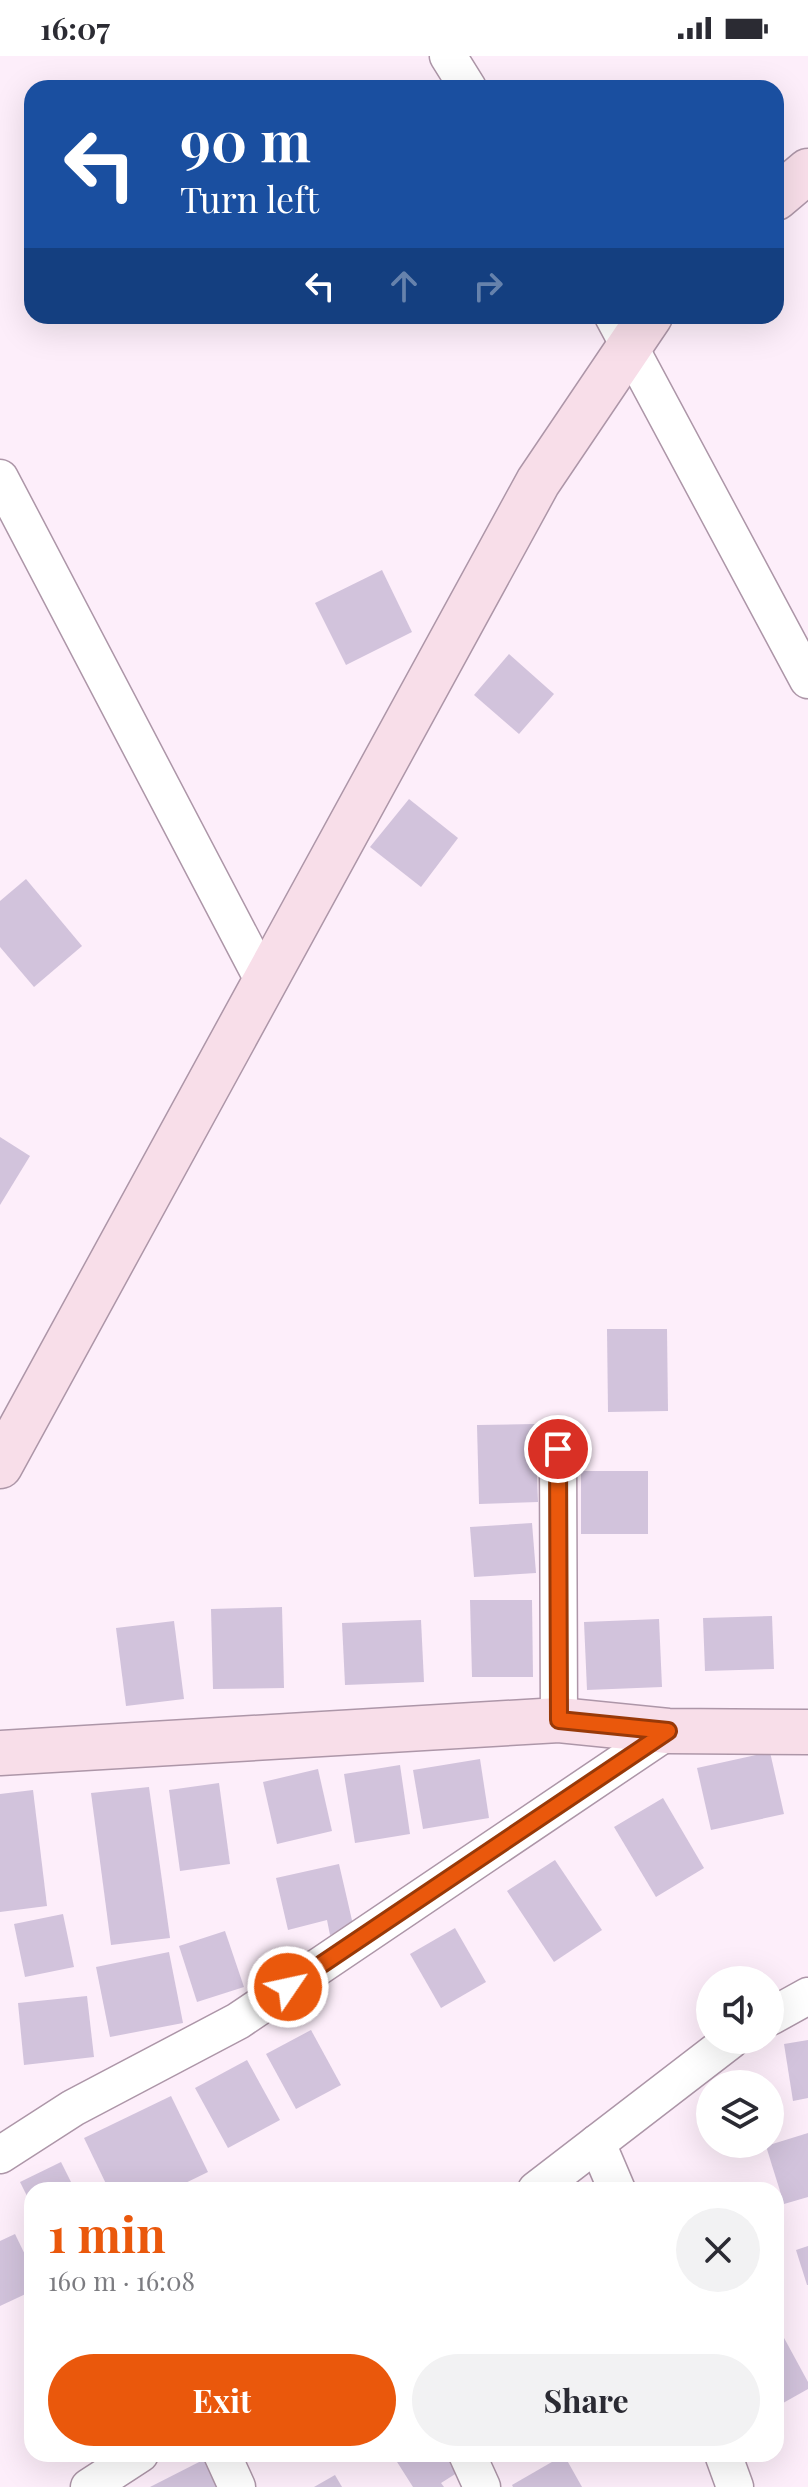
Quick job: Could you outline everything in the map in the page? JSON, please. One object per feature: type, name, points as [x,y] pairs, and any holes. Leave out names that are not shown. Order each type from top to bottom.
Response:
[{"type":"street","points":[[448,56],[463,80]]},
{"type":"street","points":[[784,191],[808,171]]},
{"type":"street","points":[[631,325],[808,680]]},
{"type":"street","points":[[0,1466],[538,482],[631,325]]},
{"type":"street","points":[[0,478],[264,982]]},
{"type":"street","points":[[558,1449],[559,1720]]},
{"type":"street","points":[[0,1753],[559,1720],[668,1731],[808,1732]]},
{"type":"street","points":[[0,2155],[73,2108],[238,2021],[668,1731]]},
{"type":"street","points":[[784,2009],[808,1996]]},
{"type":"street","points":[[546,2182],[713,2054]]},
{"type":"street","points":[[597,2143],[614,2182]]},
{"type":"street","points":[[89,2487],[128,2462]]},
{"type":"street","points":[[226,2462],[237,2487]]},
{"type":"street","points":[[471,2462],[482,2487]]},
{"type":"street","points":[[726,2462],[735,2487]]},
{"type":"building","points":[[382,570],[412,632],[346,665],[315,603]]},
{"type":"building","points":[[509,654],[554,694],[519,734],[474,695]]},
{"type":"building","points":[[409,799],[458,838],[421,887],[370,847]]},
{"type":"building","points":[[26,879],[82,946],[34,987],[0,947],[0,901]]},
{"type":"building","points":[[0,1137],[30,1156],[0,1205]]},
{"type":"building","points":[[607,1329],[667,1329],[668,1411],[608,1412]]},
{"type":"building","points":[[535,1424],[538,1502],[479,1504],[477,1425]]},
{"type":"building","points":[[581,1471],[648,1471],[648,1534],[581,1534]]},
{"type":"building","points":[[532,1523],[536,1573],[474,1577],[470,1527]]},
{"type":"building","points":[[470,1600],[532,1600],[533,1677],[472,1677]]},
{"type":"building","points":[[282,1607],[284,1688],[213,1689],[211,1609]]},
{"type":"building","points":[[772,1616],[774,1669],[705,1671],[703,1618]]},
{"type":"building","points":[[659,1619],[662,1687],[587,1690],[584,1622]]},
{"type":"building","points":[[421,1620],[424,1682],[345,1685],[342,1623]]},
{"type":"building","points":[[174,1621],[184,1699],[126,1706],[116,1628]]},
{"type":"building","points":[[770,1752],[784,1814],[711,1830],[697,1768]]},
{"type":"building","points":[[480,1759],[489,1818],[423,1829],[413,1770]]},
{"type":"building","points":[[400,1765],[410,1834],[355,1843],[344,1774]]},
{"type":"building","points":[[318,1769],[332,1831],[277,1844],[263,1782]]},
{"type":"building","points":[[219,1783],[230,1864],[180,1871],[169,1790]]},
{"type":"building","points":[[149,1787],[170,1938],[111,1945],[91,1793]]},
{"type":"building","points":[[33,1790],[47,1906],[0,1912],[0,1794]]},
{"type":"building","points":[[663,1798],[704,1868],[656,1897],[614,1827]]},
{"type":"building","points":[[555,1860],[602,1930],[554,1962],[507,1891]]},
{"type":"building","points":[[339,1864],[354,1929],[330,1935],[327,1920],[288,1930],[276,1878]]},
{"type":"building","points":[[63,1914],[74,1967],[25,1977],[14,1924]]},
{"type":"building","points":[[455,1928],[486,1982],[441,2008],[410,1954]]},
{"type":"building","points":[[225,1931],[244,1987],[197,2002],[179,1946]]},
{"type":"building","points":[[169,1952],[183,2023],[110,2037],[96,1967]]},
{"type":"building","points":[[87,1996],[94,2057],[24,2065],[18,2003]]},
{"type":"building","points":[[311,2030],[341,2085],[296,2109],[266,2054]]},
{"type":"building","points":[[808,2040],[808,2098],[793,2101],[784,2044]]},
{"type":"building","points":[[247,2060],[280,2120],[228,2148],[195,2088]]},
{"type":"building","points":[[171,2096],[208,2172],[187,2182],[105,2182],[84,2138]]},
{"type":"building","points":[[808,2133],[808,2197],[784,2204],[784,2182],[777,2182],[770,2158],[784,2158],[784,2140]]},
{"type":"building","points":[[61,2162],[71,2182],[24,2182],[24,2190],[20,2182]]},
{"type":"building","points":[[15,2234],[24,2253],[24,2295],[0,2306],[0,2241]]},
{"type":"building","points":[[808,2246],[808,2285],[807,2285],[796,2250]]},
{"type":"building","points":[[784,2338],[808,2382],[808,2389],[784,2402]]},
{"type":"building","points":[[199,2462],[206,2462],[219,2487],[150,2487]]},
{"type":"building","points":[[397,2462],[455,2462],[460,2471],[441,2483],[444,2487],[413,2487]]},
{"type":"building","points":[[552,2462],[568,2462],[582,2487],[513,2487]]},
{"type":"building","points":[[335,2475],[342,2487],[314,2487]]},
{"type":"route","points":[[288,1987],[668,1731],[559,1720],[558,1449]]}]
